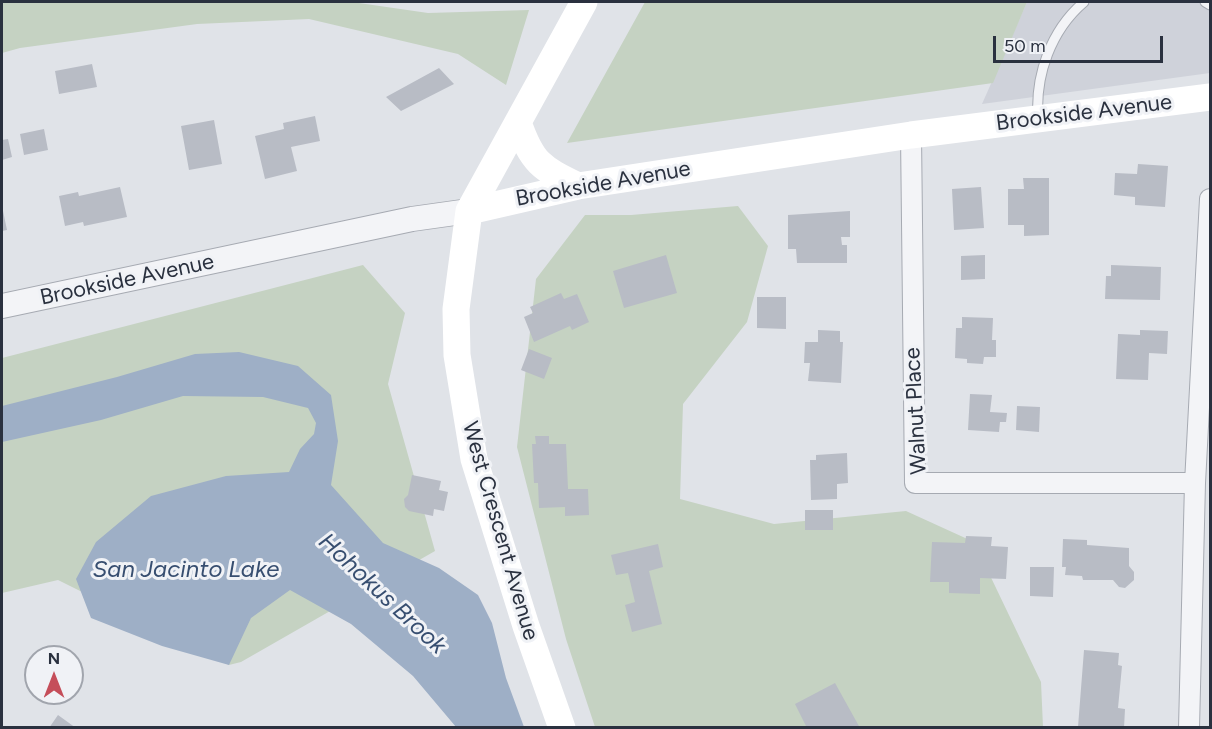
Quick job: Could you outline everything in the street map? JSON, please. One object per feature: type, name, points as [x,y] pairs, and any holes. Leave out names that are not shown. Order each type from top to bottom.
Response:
[{"type":"main road","name":"West Crescent Avenue","points":[[562,728],[526,626],[474,459],[457,355],[456,309],[469,211],[584,2]]},
{"type":"main road","name":"Brookside Avenue","points":[[469,211],[578,186],[910,135],[1210,97]]},
{"type":"main road","points":[[518,122],[525,141],[541,167],[578,186]]},
{"type":"street","name":"Walnut Place","points":[[910,135],[915,483],[1195,483]]},
{"type":"street","points":[[1189,728],[1195,483],[1210,198]]},
{"type":"street","name":"Brookside Avenue","points":[[2,306],[412,219],[469,211]]},
{"type":"lane","points":[[1038,119],[1036,96],[1042,68],[1052,45],[1084,2]]},
{"type":"lane","points":[[1205,2],[1210,5]]},
{"type":"shaded area","points":[[1027,2],[1210,2],[1210,73],[982,104]]},
{"type":"green space","points":[[2,2],[352,2],[428,13],[529,10],[506,85],[458,54],[309,19],[197,24],[20,48],[2,53]]},
{"type":"green space","points":[[645,2],[1027,2],[993,83],[567,143]]},
{"type":"green space","points":[[738,206],[768,246],[747,322],[683,404],[680,499],[774,524],[906,511],[974,542],[1041,682],[1043,727],[595,727],[566,639],[517,447],[536,279],[585,215],[631,215]]},
{"type":"green space","points":[[363,265],[405,313],[388,384],[435,551],[241,662],[229,665],[58,580],[2,593],[2,358]]},
{"type":"water","name":"San Jacinto Lake","points":[[239,352],[298,366],[331,395],[338,441],[331,485],[383,543],[439,568],[478,595],[492,623],[506,678],[524,727],[456,727],[413,676],[351,624],[290,590],[251,618],[229,665],[162,646],[91,618],[76,579],[96,542],[151,496],[226,476],[289,472],[300,449],[314,434],[316,423],[308,408],[263,397],[183,396],[101,420],[2,442],[2,406],[117,377],[195,354]]},
{"type":"building","points":[[92,64],[97,87],[59,94],[55,71]]},
{"type":"building","points":[[439,68],[454,84],[401,111],[386,97]]},
{"type":"building","points":[[315,116],[320,141],[291,147],[297,171],[265,179],[255,136],[284,129],[283,123]]},
{"type":"building","points":[[214,120],[222,164],[189,170],[181,126]]},
{"type":"building","points":[[44,129],[48,150],[24,155],[20,134]]},
{"type":"building","points":[[8,139],[12,157],[2,160],[2,140]]},
{"type":"building","points":[[1138,164],[1168,166],[1165,207],[1135,205],[1135,197],[1114,195],[1115,173],[1137,174]]},
{"type":"building","points":[[1023,178],[1049,178],[1049,235],[1024,236],[1024,225],[1008,225],[1008,189],[1024,189]]},
{"type":"building","points":[[120,187],[127,217],[84,226],[83,222],[65,226],[59,196],[78,192],[79,196]]},
{"type":"building","points":[[981,187],[984,228],[954,230],[952,189]]},
{"type":"building","points":[[2,206],[7,230],[2,231]]},
{"type":"building","points":[[850,211],[850,237],[841,237],[842,245],[847,245],[847,263],[797,263],[796,249],[788,249],[788,215]]},
{"type":"building","points":[[666,255],[677,293],[624,308],[613,271]]},
{"type":"building","points":[[985,255],[985,279],[961,280],[961,256]]},
{"type":"building","points":[[1111,265],[1161,267],[1160,300],[1105,299],[1106,276],[1111,276]]},
{"type":"building","points":[[561,293],[564,299],[577,294],[589,322],[572,330],[570,326],[534,342],[524,317],[533,313],[530,307]]},
{"type":"building","points":[[757,297],[786,297],[786,329],[757,328]]},
{"type":"building","points":[[962,317],[993,318],[992,340],[996,340],[996,357],[984,357],[983,364],[967,363],[967,359],[955,358],[956,328],[962,328]]},
{"type":"building","points":[[818,330],[840,331],[840,342],[843,342],[841,383],[808,381],[810,363],[804,363],[805,342],[818,342]]},
{"type":"building","points":[[1140,330],[1168,331],[1167,354],[1149,353],[1148,380],[1116,379],[1118,334],[1140,335]]},
{"type":"building","points":[[529,349],[552,358],[544,379],[521,370]]},
{"type":"building","points":[[970,394],[992,395],[990,412],[1007,413],[1006,422],[1000,422],[999,432],[968,430]]},
{"type":"building","points":[[1017,406],[1040,407],[1039,432],[1016,430]]},
{"type":"building","points":[[535,436],[549,436],[549,444],[566,444],[568,489],[588,489],[589,515],[565,516],[565,507],[539,508],[538,483],[534,483],[532,444],[536,444]]},
{"type":"building","points":[[847,453],[848,483],[837,484],[837,499],[811,500],[810,460],[816,460],[816,455]]},
{"type":"building","points":[[412,475],[441,481],[439,490],[448,492],[444,511],[434,509],[433,516],[409,511],[405,507],[404,499],[408,495]]},
{"type":"building","points":[[805,510],[833,510],[833,530],[805,530]]},
{"type":"building","points":[[966,536],[992,537],[991,546],[1008,547],[1006,579],[980,578],[980,594],[949,593],[949,582],[930,582],[932,542],[965,543]]},
{"type":"building","points":[[1063,539],[1087,540],[1087,545],[1129,548],[1129,566],[1134,572],[1134,580],[1125,588],[1119,587],[1113,580],[1083,580],[1082,576],[1065,575],[1066,567],[1062,567]]},
{"type":"building","points":[[658,544],[663,567],[649,571],[662,624],[632,632],[625,605],[635,602],[628,573],[616,575],[611,555]]},
{"type":"building","points":[[1030,567],[1054,567],[1053,597],[1030,596]]},
{"type":"building","points":[[1084,650],[1119,653],[1118,665],[1122,666],[1118,708],[1125,709],[1124,728],[1078,727]]},
{"type":"building","points":[[835,683],[860,728],[807,728],[795,704]]},
{"type":"building","points":[[58,715],[76,728],[49,728]]},
{"type":"water label","name":"Hohokus Brook","points":[[382,594]]}]
